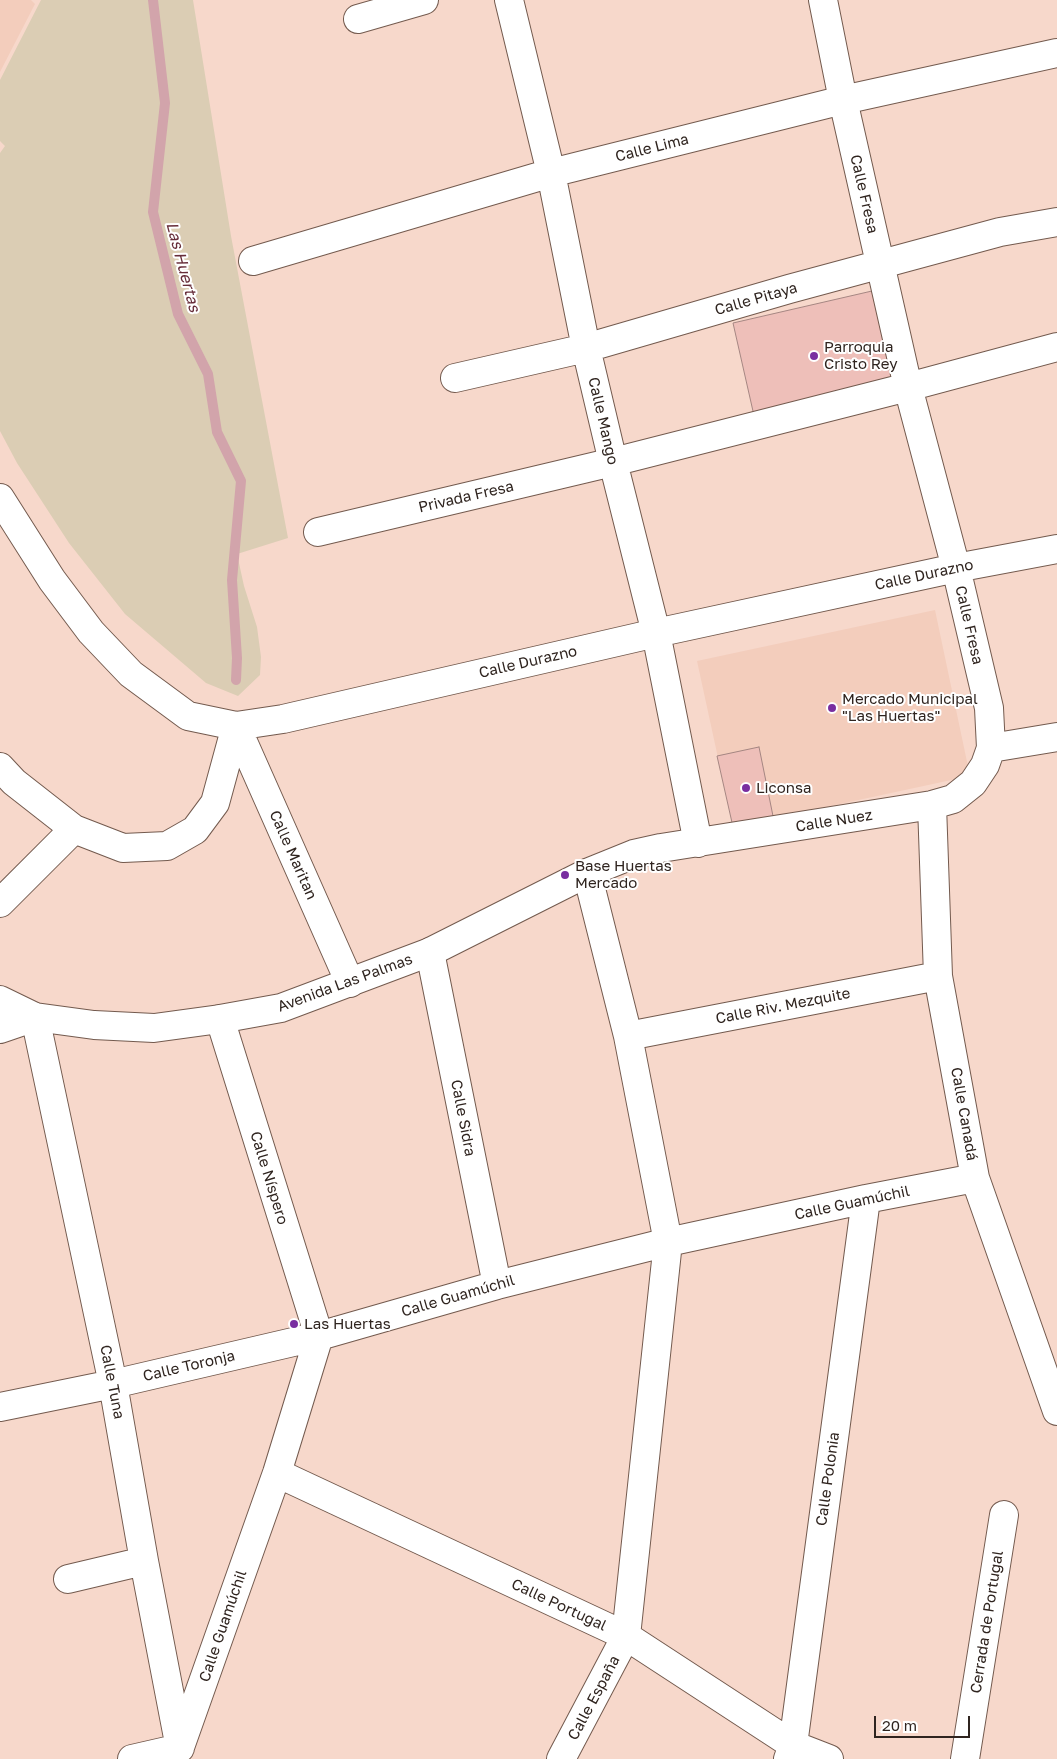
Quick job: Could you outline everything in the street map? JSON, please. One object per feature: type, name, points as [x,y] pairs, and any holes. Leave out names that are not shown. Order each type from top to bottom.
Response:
[{"type":"street","points":[[358,19],[424,0]]},
{"type":"street","name":"Calle Mango","points":[[509,0],[551,173],[586,348],[656,633],[698,843]]},
{"type":"street","name":"Calle Fresa","points":[[823,0],[843,100],[908,387],[956,568],[989,708],[991,748]]},
{"type":"street","name":"Calle Lima","points":[[253,261],[551,173],[843,100],[1057,53]]},
{"type":"street","name":"Calle Pitaya","points":[[455,378],[586,348],[789,289],[1000,232],[1057,222]]},
{"type":"street","points":[[613,462],[1057,347]]},
{"type":"street","name":"Privada Fresa","points":[[318,532],[613,462]]},
{"type":"street","points":[[0,498],[52,580],[91,632],[132,674],[188,716],[236,726],[215,803],[195,830],[167,846],[123,848],[74,829],[14,782],[0,767]]},
{"type":"street","name":"Calle Durazno","points":[[236,726],[283,719],[656,633],[956,568],[1057,549]]},
{"type":"street","name":"Calle Maritan","points":[[236,726],[350,983]]},
{"type":"street","points":[[991,748],[1057,737]]},
{"type":"street","name":"Calle Nuez","points":[[587,873],[634,854],[661,848],[932,805],[953,799],[973,782],[985,765],[991,748]]},
{"type":"street","name":"Calle Canadá","points":[[932,805],[938,976],[975,1178],[1057,1411]]},
{"type":"street","points":[[0,903],[74,829]]},
{"type":"street","points":[[587,873],[628,1036],[668,1242],[626,1636]]},
{"type":"street","name":"Avenida Las Palmas","points":[[0,1000],[36,1016],[94,1025],[154,1028],[220,1020],[281,1008],[430,952],[587,873]]},
{"type":"street","name":"Calle Sidra","points":[[430,952],[497,1285]]},
{"type":"street","name":"Calle Riv. Mezquite","points":[[628,1036],[938,976]]},
{"type":"street","points":[[0,1029],[36,1016]]},
{"type":"street","name":"Calle Tuna","points":[[36,1016],[113,1384],[178,1754]]},
{"type":"street","name":"Calle Níspero","points":[[220,1020],[319,1336]]},
{"type":"street","name":"Calle Guamúchil","points":[[178,1754],[277,1473],[319,1336],[497,1285],[668,1242],[866,1199],[975,1178]]},
{"type":"street","name":"Calle Polonia","points":[[790,1752],[866,1199]]},
{"type":"street","name":"Calle Toronja","points":[[0,1407],[113,1384],[319,1336]]},
{"type":"street","name":"Calle Portugal","points":[[277,1473],[626,1636],[790,1752],[830,1759]]},
{"type":"street","name":"Cerrada de Portugal","points":[[965,1759],[1004,1515]]},
{"type":"street","points":[[68,1579],[144,1561]]},
{"type":"street","name":"Calle España","points":[[561,1759],[626,1636]]},
{"type":"street","points":[[132,1759],[178,1754]]},
{"type":"shaded area","points":[[0,0],[31,0],[35,4],[0,72]]},
{"type":"shaded area","points":[[41,0],[193,0],[231,236],[288,538],[237,554],[244,586],[257,627],[261,657],[260,675],[238,696],[206,683],[125,614],[69,543],[17,463],[0,431],[0,153],[5,146],[0,141],[0,80]]},
{"type":"shaded area","name":"Mercado Municipal \"Las Huertas\"","points":[[935,610],[970,776],[733,827],[697,661]]},
{"type":"building","name":"Parroquia Cristo Rey","points":[[872,291],[894,388],[755,420],[733,323]]},
{"type":"building","name":"Liconsa","points":[[759,747],[774,821],[733,827],[717,756]]},
{"type":"waterway","name":"Las Huertas","points":[[153,0],[165,103],[153,212],[178,314],[208,374],[217,432],[241,481],[232,580],[237,658],[236,680]]},
{"type":"place","name":"Parroquia Cristo Rey","points":[[814,356]]},
{"type":"place","name":"Mercado Municipal \"Las Huertas\"","points":[[832,708]]},
{"type":"place","name":"Liconsa","points":[[746,788]]},
{"type":"place","name":"Base Huertas Mercado","points":[[565,875]]},
{"type":"place","name":"Las Huertas","points":[[294,1324]]}]
